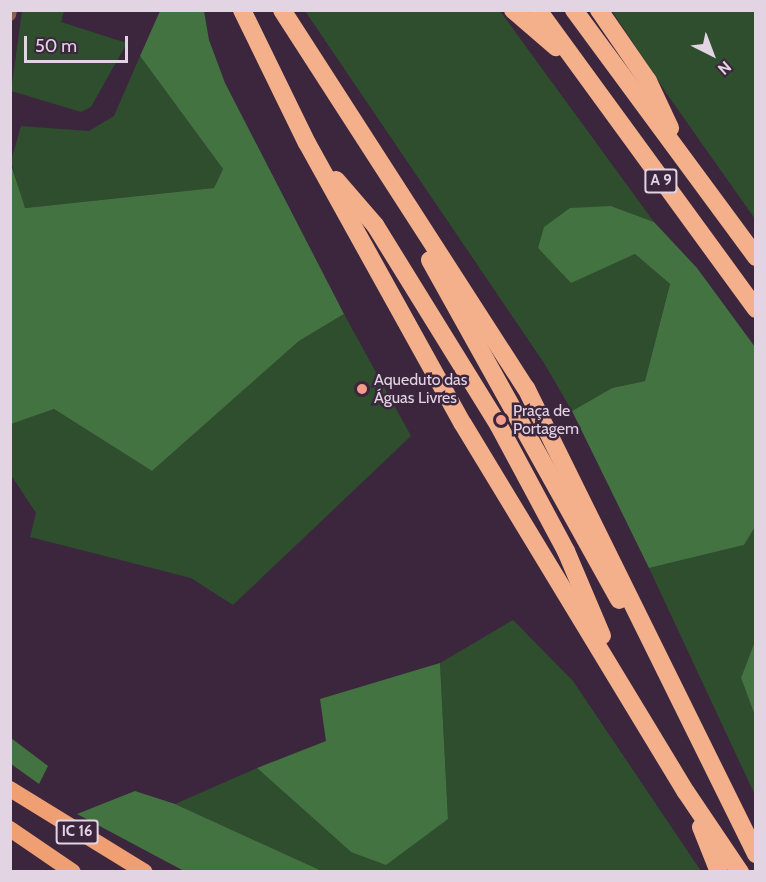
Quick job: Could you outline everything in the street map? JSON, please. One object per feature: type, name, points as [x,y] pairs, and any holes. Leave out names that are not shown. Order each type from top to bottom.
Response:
[{"type":"highway","points":[[242,10],[307,143],[460,419],[686,792],[740,872]]},
{"type":"highway","points":[[282,10],[303,47],[526,388],[739,813],[756,854]]},
{"type":"highway","points":[[289,10],[303,47]]},
{"type":"highway","points":[[513,10],[573,62]]},
{"type":"highway","name":"A 9","points":[[538,10],[573,62],[756,309]]},
{"type":"highway","name":"A 9","points":[[574,10],[756,257]]},
{"type":"highway","points":[[600,10],[648,81],[686,162]]},
{"type":"highway","points":[[307,143],[375,225],[499,426],[566,551],[627,694]]},
{"type":"highway","name":"IC 16","points":[[10,789],[145,872]]},
{"type":"highway","points":[[686,792],[719,872]]},
{"type":"highway","points":[[739,813],[756,837]]},
{"type":"highway","name":"IC 16","points":[[10,829],[73,872]]},
{"type":"green space","points":[[22,11],[64,11],[61,22],[127,43],[91,107],[81,112],[11,91]]},
{"type":"green space","points":[[160,11],[204,11],[209,40],[225,83],[344,314],[299,341],[152,471],[54,409],[11,424],[10,161],[25,208],[214,188],[223,169],[140,56]]},
{"type":"green space","points":[[305,11],[500,11],[654,222],[611,206],[571,282],[635,254],[670,284],[645,381],[612,388],[572,411],[544,363]]},
{"type":"green space","points":[[612,11],[755,11],[755,219],[669,97]]},
{"type":"green space","points":[[140,56],[223,169],[214,188],[24,208],[11,161],[21,126],[89,131],[114,116]]},
{"type":"green space","points":[[611,206],[654,222],[697,268],[755,347],[755,527],[744,545],[649,568],[572,411],[612,388],[645,381],[670,284],[635,254],[571,283],[538,248],[544,227],[570,208]]},
{"type":"green space","points":[[344,314],[411,436],[233,605],[191,578],[30,537],[36,513],[11,475],[10,424],[54,409],[152,471],[299,341]]},
{"type":"green space","points":[[755,527],[755,641],[741,678],[755,716],[755,795],[649,568],[744,545]]},
{"type":"green space","points":[[513,620],[573,681],[701,871],[322,871],[175,804],[257,768],[351,852],[448,819],[440,663]]},
{"type":"green space","points":[[755,641],[755,716],[741,678]]},
{"type":"green space","points":[[440,663],[448,819],[386,865],[351,852],[257,768],[326,741],[320,699]]},
{"type":"green space","points":[[11,738],[48,766],[39,784],[11,764]]},
{"type":"green space","points":[[135,791],[175,804],[322,871],[184,871],[77,814]]},
{"type":"place","name":"Aqueduto das Águas Livres","points":[[362,389]]},
{"type":"place","name":"Praça de Portagem","points":[[501,420]]}]
